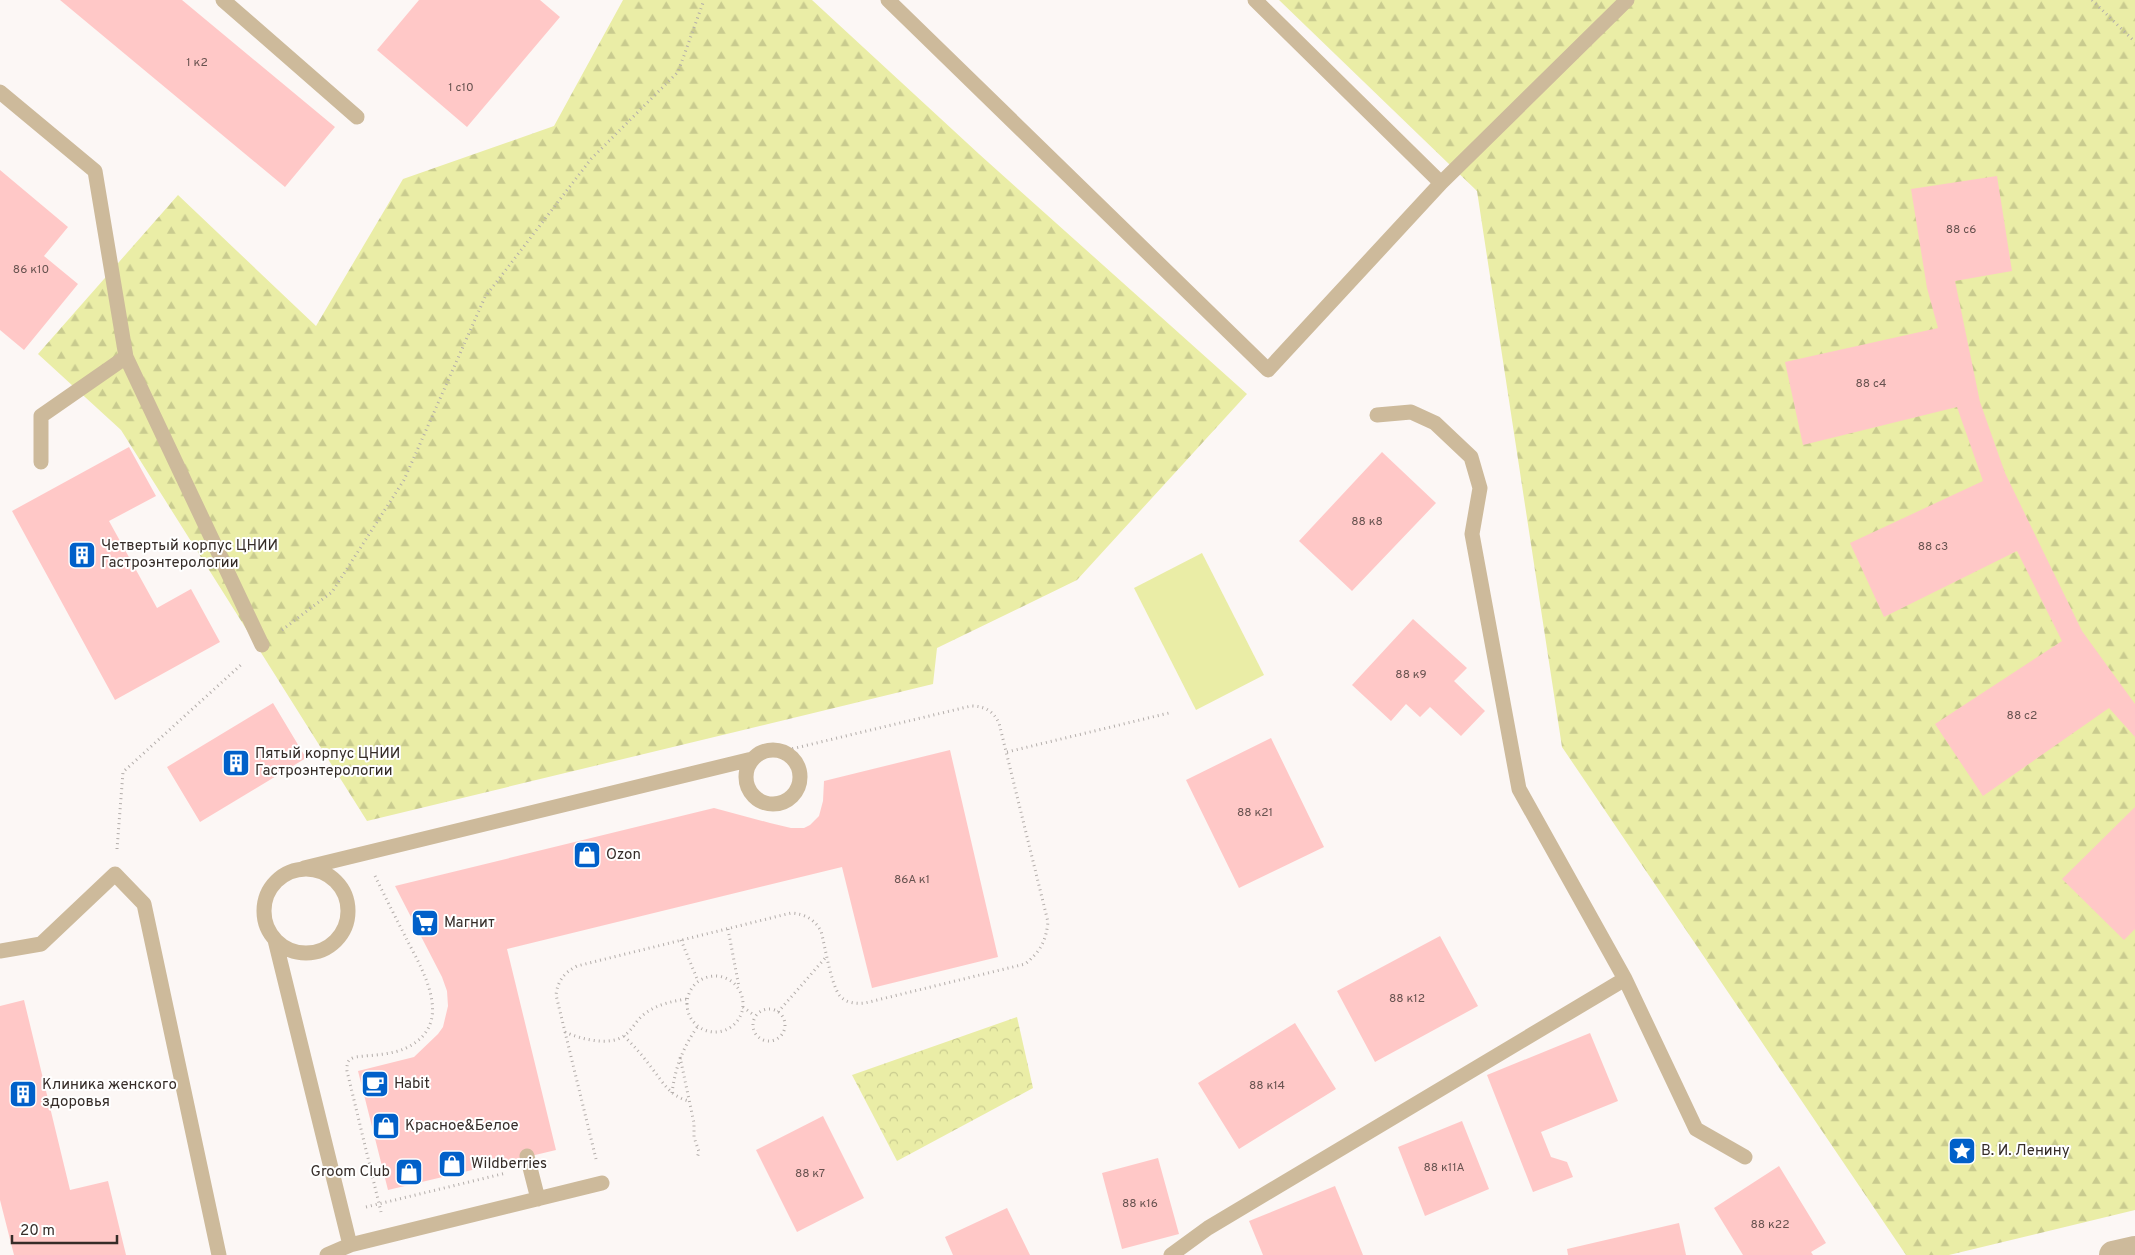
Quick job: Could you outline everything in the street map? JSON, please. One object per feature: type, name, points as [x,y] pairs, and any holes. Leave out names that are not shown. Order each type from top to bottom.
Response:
[{"type":"street","points":[[2113,1255],[2135,1250]]},
{"type":"lane","points":[[223,0],[357,118]]},
{"type":"lane","points":[[888,0],[1268,370],[1441,183],[1627,0]]},
{"type":"lane","points":[[1255,0],[1441,183]]},
{"type":"lane","points":[[0,92],[95,171],[126,357],[262,645]]},
{"type":"lane","points":[[41,462],[41,416],[126,357]]},
{"type":"lane","points":[[1377,415],[1411,412],[1436,423],[1471,457],[1480,488],[1472,534],[1520,788],[1625,980],[1696,1129],[1745,1157]]},
{"type":"lane","points":[[350,1245],[275,940],[265,922],[264,901],[270,889],[279,878],[291,871],[752,759],[766,750],[783,751],[797,763],[800,781],[798,789],[792,797],[775,804],[758,800],[746,785],[747,767],[752,759]]},
{"type":"lane","points":[[275,940],[287,949],[302,954],[318,952],[332,946],[342,934],[348,920],[349,904],[344,889],[334,878],[319,870],[304,868]]},
{"type":"lane","points":[[0,951],[42,944],[115,874],[144,904],[219,1255]]},
{"type":"lane","points":[[1171,1255],[1208,1228],[1625,980]]},
{"type":"lane","points":[[529,1162],[538,1199]]},
{"type":"lane","points":[[327,1255],[350,1245],[602,1183]]},
{"type":"path","points":[[115,874],[124,772],[262,645],[332,592],[404,480],[485,297],[591,159],[678,72],[704,0]]},
{"type":"path","points":[[2092,0],[2135,42]]},
{"type":"path","points":[[591,1141],[556,995],[558,985],[567,971],[577,966],[792,913],[812,919],[817,924],[821,931],[835,988],[840,996],[855,1004],[1025,964],[1035,957],[1046,936],[1048,922],[1007,752],[996,717],[984,708],[971,706],[783,751]]},
{"type":"path","points":[[1007,752],[1169,713]]},
{"type":"path","points":[[363,854],[426,978],[433,1001],[428,1028],[413,1044],[400,1050],[355,1057],[349,1059],[346,1064],[387,1236]]},
{"type":"path","points":[[728,929],[739,989]]},
{"type":"path","points":[[681,940],[698,981]]},
{"type":"path","points":[[778,1012],[827,956]]},
{"type":"path","points":[[715,976],[733,982],[743,997],[741,1015],[736,1022],[722,1031],[705,1030],[698,1026],[689,1014],[687,999],[693,986],[698,981],[706,977],[715,976]]},
{"type":"path","points":[[565,1032],[581,1039],[599,1041],[624,1036],[649,1011],[667,1003],[687,999]]},
{"type":"path","points":[[743,1007],[755,1016]]},
{"type":"path","points":[[770,1009],[778,1012],[783,1018],[785,1027],[782,1034],[776,1040],[767,1042],[759,1039],[754,1032],[752,1024],[755,1016],[762,1010],[770,1009]]},
{"type":"path","points":[[672,1093],[674,1075],[680,1057],[698,1026]]},
{"type":"path","points":[[624,1036],[652,1068],[663,1085],[672,1093],[689,1100]]},
{"type":"path","points":[[680,1057],[694,1123],[694,1137],[699,1152],[697,1158]]},
{"type":"path","points":[[342,1213],[529,1162]]},
{"type":"green space","points":[[623,0],[812,0],[979,154],[1247,394],[1077,580],[937,648],[933,684],[367,821],[121,430],[38,354],[178,195],[316,326],[403,179],[554,126]]},
{"type":"green space","points":[[1279,0],[2135,0],[2135,1210],[1949,1255],[1906,1255],[1562,747],[1477,191]]},
{"type":"green space","points":[[1202,553],[1264,675],[1196,710],[1134,588]]},
{"type":"green space","points":[[1017,1017],[1033,1088],[897,1161],[852,1075]]},
{"type":"building","points":[[60,0],[182,0],[335,127],[285,187]]},
{"type":"building","points":[[419,0],[540,0],[560,17],[467,127],[377,50]]},
{"type":"building","points":[[0,170],[68,227],[44,256],[78,284],[24,350],[0,330]]},
{"type":"building","points":[[1997,176],[2012,271],[1955,281],[1980,402],[2005,473],[2082,631],[2135,704],[2135,737],[2109,708],[1983,796],[1935,724],[2062,641],[2017,551],[1884,617],[1850,543],[1983,481],[1957,407],[1803,445],[1785,362],[1938,328],[1927,288],[1911,189]]},
{"type":"building","name":"Четвертый корпус ЦНИИ Гастроэнтерологии","points":[[129,447],[156,496],[109,521],[157,608],[191,589],[220,642],[115,700],[12,511]]},
{"type":"building","points":[[1382,452],[1436,503],[1352,591],[1299,541]]},
{"type":"building","points":[[1413,619],[1467,668],[1454,681],[1485,711],[1461,736],[1430,707],[1420,717],[1406,704],[1391,721],[1352,685]]},
{"type":"building","name":"Пятый корпус ЦНИИ Гастроэнтерологии","points":[[273,703],[306,758],[200,822],[167,767]]},
{"type":"building","points":[[1271,738],[1324,847],[1239,888],[1186,780]]},
{"type":"building","points":[[950,750],[998,957],[872,988],[842,867],[507,949],[556,1150],[388,1190],[358,1071],[414,1057],[443,1027],[448,1006],[447,991],[442,977],[395,886],[714,808],[791,828],[804,828],[819,816],[823,801],[824,781]]},
{"type":"building","points":[[2135,807],[2135,929],[2124,940],[2062,879]]},
{"type":"building","points":[[1440,936],[1478,1006],[1375,1062],[1337,991]]},
{"type":"building","name":"Клиника женского здоровья","points":[[24,1000],[70,1190],[108,1181],[126,1255],[14,1255],[0,1200],[0,1006]]},
{"type":"building","points":[[1295,1023],[1336,1089],[1239,1149],[1198,1083]]},
{"type":"building","points":[[1590,1033],[1618,1101],[1541,1132],[1551,1157],[1567,1162],[1573,1177],[1533,1192],[1487,1075]]},
{"type":"building","points":[[823,1116],[864,1198],[797,1232],[756,1150]]},
{"type":"building","points":[[1462,1121],[1489,1189],[1425,1216],[1398,1147]]},
{"type":"building","points":[[1158,1158],[1179,1234],[1122,1249],[1102,1173]]},
{"type":"building","points":[[1779,1166],[1826,1243],[1811,1252],[1813,1255],[1743,1255],[1714,1208]]},
{"type":"building","points":[[1335,1186],[1363,1255],[1263,1255],[1249,1221]]},
{"type":"building","points":[[1007,1208],[1030,1255],[953,1255],[945,1237]]},
{"type":"building","points":[[1679,1223],[1686,1255],[1568,1255],[1567,1249]]},
{"type":"place","name":"Четвертый корпус ЦНИИ Гастроэнтерологии","points":[[82,555]]},
{"type":"place","name":"Пятый корпус ЦНИИ Гастроэнтерологии","points":[[236,763]]},
{"type":"place","name":"Ozon","points":[[587,855]]},
{"type":"place","name":"Магнит","points":[[425,923]]},
{"type":"place","name":"Habit","points":[[375,1084]]},
{"type":"place","name":"Клиника женского здоровья","points":[[23,1094]]},
{"type":"place","name":"Красное&Белое","points":[[386,1126]]},
{"type":"place","name":"В. И. Ленину","points":[[1962,1151]]},
{"type":"place","name":"Wildberries","points":[[452,1164]]},
{"type":"place","name":"Groom Club","points":[[409,1172]]}]
